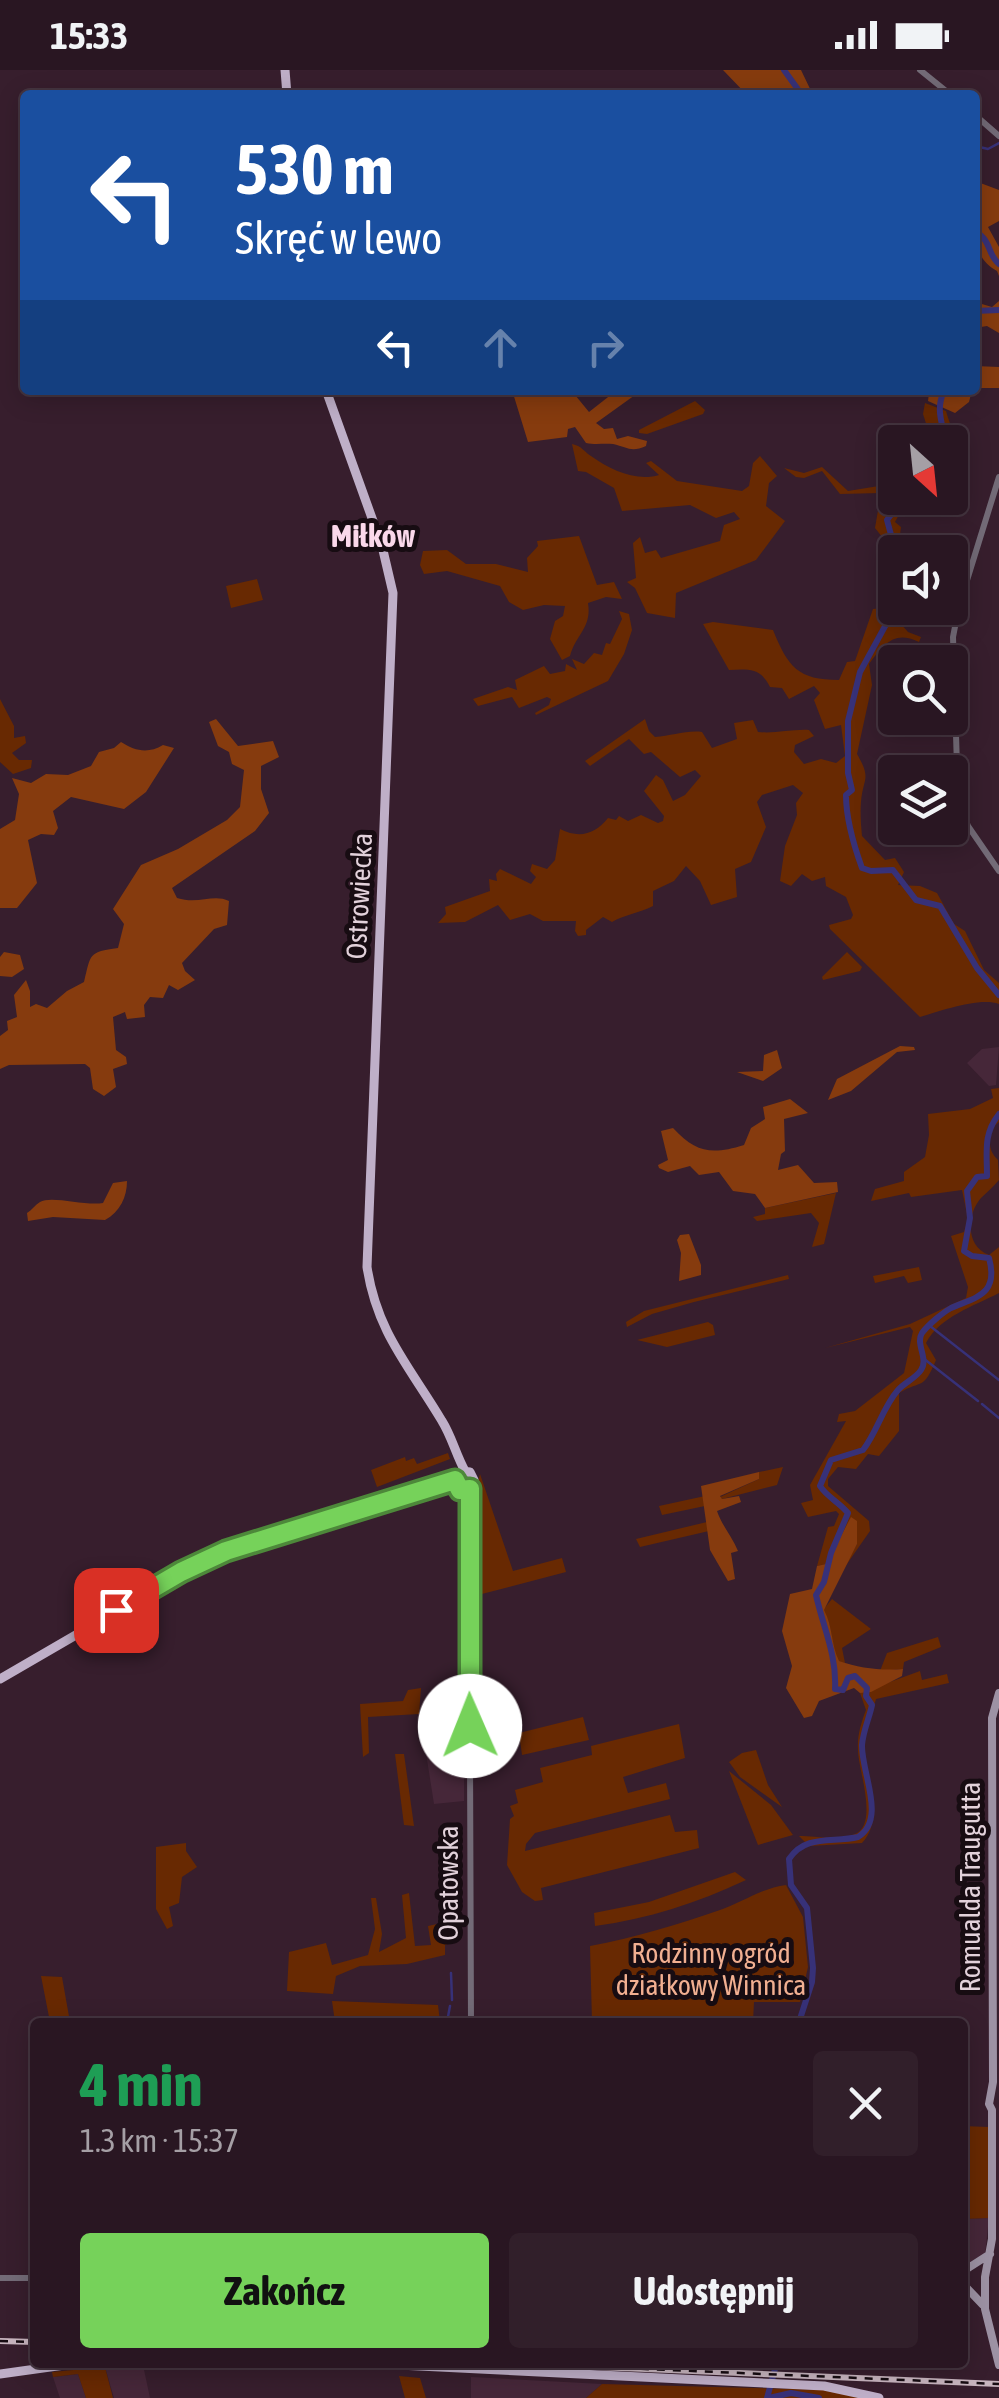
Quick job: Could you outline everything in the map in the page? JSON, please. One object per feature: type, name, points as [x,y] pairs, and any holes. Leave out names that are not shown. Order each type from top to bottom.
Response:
[{"type":"main road","name":"Ostrowiecka","points":[[328,395],[382,546],[393,593],[367,1267],[374,1303],[390,1342],[428,1400]]},
{"type":"main road","name":"Opatowska","points":[[428,1400],[443,1422],[459,1460],[461,1482]]},
{"type":"main road","points":[[0,1679],[206,1560],[254,1541],[461,1482]]},
{"type":"main road","name":"Romualda Traugutta","points":[[996,2110],[990,2106],[996,2098],[992,2082],[992,1718],[999,1693]]},
{"type":"main road","points":[[996,2110],[985,2309],[999,2365]]},
{"type":"main road","points":[[968,2267],[990,2254]]},
{"type":"main road","points":[[968,2269],[979,2267],[985,2279]]},
{"type":"main road","points":[[968,2285],[978,2288],[985,2279]]},
{"type":"main road","points":[[968,2289],[985,2309]]},
{"type":"main road","points":[[0,2374],[43,2368]]},
{"type":"main road","points":[[457,2368],[824,2386],[879,2398]]},
{"type":"street","points":[[920,70],[945,90]]},
{"type":"street","points":[[980,119],[999,136]]},
{"type":"street","points":[[999,477],[953,637],[958,799],[970,831],[999,871]]},
{"type":"street","name":"Opatowska","points":[[461,1482],[468,1503],[471,2018]]},
{"type":"street","points":[[0,2278],[30,2278]]},
{"type":"shaded area","points":[[723,70],[801,70],[811,90],[742,90]]},
{"type":"shaded area","points":[[980,183],[999,190],[999,221],[988,227],[999,247],[999,276],[980,254]]},
{"type":"shaded area","points":[[999,301],[999,333],[987,326],[980,327],[980,303],[992,307]]},
{"type":"shaded area","points":[[980,366],[999,367],[999,388],[980,388]]},
{"type":"shaded area","points":[[514,395],[575,395],[589,412],[611,395],[635,395],[596,423],[604,429],[613,428],[617,439],[628,436],[647,441],[646,446],[633,449],[586,443],[575,427],[568,429],[567,437],[528,442]]},
{"type":"shaded area","points":[[929,395],[971,395],[969,402],[955,413],[928,401]]},
{"type":"shaded area","points":[[216,719],[238,746],[273,741],[279,757],[261,766],[261,789],[269,813],[255,831],[172,888],[177,898],[185,900],[229,901],[227,925],[214,929],[182,963],[195,980],[178,990],[169,985],[163,998],[150,997],[144,1005],[145,1017],[127,1019],[125,1012],[113,1017],[116,1050],[126,1057],[127,1064],[113,1069],[116,1087],[104,1096],[93,1089],[90,1068],[85,1064],[9,1065],[0,1069],[0,1036],[8,1030],[7,1021],[17,1017],[14,995],[26,980],[30,1007],[36,1004],[47,1008],[84,982],[92,956],[118,948],[124,924],[113,909],[141,865],[178,849],[227,820],[240,807],[244,770],[232,764],[229,752],[218,746],[209,722]]},
{"type":"shaded area","points":[[121,742],[142,750],[163,745],[174,748],[146,792],[124,809],[71,797],[53,811],[58,828],[54,835],[41,834],[28,840],[37,883],[17,908],[0,908],[0,829],[15,820],[19,794],[12,778],[31,783],[46,774],[68,775],[91,766],[99,752]]},
{"type":"shaded area","points":[[4,952],[20,955],[24,969],[12,977],[0,976],[0,957]]},
{"type":"shaded area","points":[[900,1046],[915,1050],[897,1052],[851,1091],[828,1100],[837,1079]]},
{"type":"shaded area","points":[[999,1047],[996,1085],[989,1086],[967,1063],[982,1049]]},
{"type":"shaded area","points":[[777,1050],[782,1068],[763,1081],[737,1072],[763,1071],[764,1055]]},
{"type":"shaded area","points":[[790,1099],[808,1113],[784,1119],[785,1151],[778,1170],[798,1165],[814,1183],[837,1182],[838,1192],[765,1208],[755,1194],[733,1191],[719,1172],[699,1175],[690,1166],[668,1172],[659,1168],[668,1160],[661,1131],[673,1128],[689,1143],[705,1150],[733,1148],[744,1145],[751,1128],[765,1119],[763,1107]]},
{"type":"shaded area","points":[[127,1181],[122,1204],[105,1220],[53,1217],[28,1221],[27,1213],[40,1202],[103,1203],[113,1183]]},
{"type":"shaded area","points":[[689,1234],[701,1275],[679,1281],[681,1253],[677,1240],[680,1235]]},
{"type":"shaded area","points":[[759,1472],[759,1479],[720,1496],[739,1496],[741,1502],[717,1511],[738,1551],[731,1553],[735,1579],[728,1581],[710,1550],[701,1486]]},
{"type":"shaded area","points":[[851,1517],[857,1521],[857,1544],[824,1610],[836,1655],[839,1661],[855,1665],[903,1669],[902,1676],[871,1692],[860,1693],[854,1688],[819,1701],[812,1716],[804,1718],[786,1688],[792,1666],[782,1631],[790,1594],[812,1589],[817,1566],[826,1564]]},
{"type":"shaded area","points":[[464,1752],[464,1801],[434,1804],[426,1753]]},
{"type":"shaded area","points":[[989,2218],[985,2254],[968,2263],[968,2219]]},
{"type":"shaded area","points":[[105,2368],[144,2368],[150,2398],[114,2398]]},
{"type":"shaded area","points":[[78,2374],[86,2398],[60,2398],[53,2377]]},
{"type":"shaded area","points":[[471,2377],[602,2384],[586,2398],[471,2398]]},
{"type":"green space","points":[[695,401],[705,410],[703,414],[647,434],[639,433],[639,430]]},
{"type":"green space","points":[[925,403],[946,411],[951,425],[927,425]]},
{"type":"green space","points":[[572,444],[624,473],[659,475],[646,463],[651,461],[677,481],[742,491],[749,486],[753,463],[760,456],[777,476],[769,483],[766,506],[785,521],[756,560],[676,593],[675,618],[647,613],[635,588],[627,582],[636,578],[633,543],[640,537],[645,553],[656,550],[661,558],[720,541],[724,525],[740,519],[734,512],[716,518],[690,505],[622,511],[614,488],[578,471]]},
{"type":"green space","points":[[822,467],[848,491],[878,486],[878,493],[840,494],[822,471],[804,478],[784,468],[804,473]]},
{"type":"green space","points":[[878,510],[878,515],[899,515],[895,522],[901,527],[900,535],[881,535],[875,528]]},
{"type":"green space","points":[[579,536],[597,585],[614,582],[622,599],[606,597],[588,603],[586,625],[570,656],[562,660],[550,639],[565,606],[523,610],[509,602],[500,586],[447,571],[424,574],[420,565],[423,551],[447,550],[466,564],[496,564],[528,572],[527,558],[538,546],[537,541]]},
{"type":"green space","points":[[257,579],[263,600],[231,608],[226,586]]},
{"type":"green space","points":[[878,608],[878,625],[902,625],[921,637],[919,642],[896,638],[878,645],[878,653],[869,664],[872,685],[857,754],[865,774],[862,836],[885,860],[895,858],[904,872],[898,885],[920,886],[937,893],[954,924],[965,931],[984,970],[999,983],[999,1004],[971,1003],[920,1017],[830,929],[829,925],[853,915],[846,897],[826,886],[825,877],[812,881],[802,874],[791,886],[780,881],[785,846],[797,815],[796,803],[803,793],[793,785],[762,795],[757,802],[766,827],[751,862],[735,869],[737,897],[711,905],[700,881],[686,866],[674,881],[653,891],[653,906],[612,922],[603,917],[586,930],[586,935],[578,936],[576,921],[543,921],[530,914],[510,920],[498,905],[465,922],[438,923],[446,914],[445,907],[490,891],[489,879],[497,881],[500,869],[531,884],[536,877],[530,871],[532,864],[547,869],[555,860],[560,829],[587,833],[608,818],[616,820],[619,816],[628,821],[641,815],[658,823],[663,821],[664,816],[644,791],[656,775],[663,780],[673,801],[685,795],[701,776],[695,770],[680,777],[651,752],[644,754],[629,739],[590,766],[585,761],[645,719],[655,737],[702,732],[712,748],[737,739],[734,723],[753,720],[758,732],[809,730],[814,736],[795,745],[794,752],[804,764],[821,759],[836,763],[845,756],[841,725],[825,729],[814,700],[820,693],[814,686],[789,699],[782,688],[770,687],[758,673],[729,670],[703,624],[773,630],[796,669],[814,677],[839,680],[847,662],[855,661],[873,609]]},
{"type":"green space","points":[[619,611],[629,614],[632,630],[608,681],[536,715],[551,699],[547,697],[519,708],[512,697],[478,706],[473,699],[508,687],[517,690],[515,680],[544,666],[550,674],[565,671],[566,664],[577,670],[572,659],[584,664],[594,653],[602,655],[622,619]]},
{"type":"green space","points":[[0,699],[14,726],[14,738],[25,736],[26,743],[12,753],[19,760],[32,760],[31,768],[13,774],[0,762]]},
{"type":"green space","points":[[847,952],[862,967],[860,971],[823,980],[822,977]]},
{"type":"green space","points":[[999,1088],[999,1122],[992,1128],[990,1142],[998,1160],[999,1180],[976,1205],[971,1230],[981,1251],[989,1255],[999,1247],[999,1293],[958,1313],[932,1334],[926,1343],[936,1360],[932,1370],[922,1383],[899,1393],[899,1431],[879,1456],[868,1454],[856,1469],[838,1467],[828,1479],[828,1486],[869,1521],[870,1531],[842,1571],[857,1544],[851,1518],[826,1564],[817,1566],[828,1527],[834,1526],[839,1514],[836,1511],[808,1517],[801,1503],[813,1500],[810,1485],[846,1421],[837,1422],[839,1414],[855,1411],[904,1373],[913,1331],[910,1327],[825,1348],[910,1324],[966,1298],[968,1287],[951,1236],[964,1232],[968,1219],[962,1190],[911,1197],[909,1193],[871,1201],[875,1189],[904,1181],[904,1172],[925,1157],[928,1114],[970,1109],[993,1098],[991,1089]]},
{"type":"green space","points":[[836,1193],[824,1244],[812,1247],[819,1223],[811,1213],[757,1221],[753,1217],[765,1214],[765,1208]]},
{"type":"green space","points":[[919,1267],[922,1280],[908,1283],[904,1276],[875,1283],[873,1276]]},
{"type":"green space","points":[[788,1275],[789,1279],[652,1314],[627,1327],[626,1322],[644,1311]]},
{"type":"green space","points":[[708,1322],[715,1335],[667,1347],[637,1340]]},
{"type":"green space","points":[[448,1453],[450,1459],[377,1487],[371,1470],[405,1457],[406,1461],[414,1458],[417,1464]]},
{"type":"green space","points":[[783,1467],[777,1485],[720,1497],[759,1479],[759,1472]]},
{"type":"green space","points":[[480,1474],[513,1571],[562,1558],[566,1572],[478,1595],[475,1492]]},
{"type":"green space","points":[[705,1496],[705,1506],[662,1515],[659,1506]]},
{"type":"green space","points":[[707,1522],[709,1531],[640,1547],[636,1539]]},
{"type":"green space","points":[[832,1599],[871,1629],[842,1648],[845,1663],[838,1661],[823,1610]]},
{"type":"green space","points":[[938,1637],[941,1647],[904,1662],[903,1669],[880,1671],[887,1653]]},
{"type":"green space","points":[[920,1671],[922,1680],[947,1674],[949,1683],[876,1699],[864,1745],[873,1809],[869,1832],[862,1843],[809,1846],[799,1836],[849,1836],[862,1828],[866,1819],[858,1745],[866,1710],[860,1693]]},
{"type":"green space","points":[[421,1688],[419,1714],[368,1717],[369,1753],[363,1757],[360,1704],[403,1701],[408,1690]]},
{"type":"green space","points":[[583,1717],[589,1740],[522,1755],[519,1733]]},
{"type":"green space","points":[[679,1724],[685,1758],[623,1777],[628,1793],[666,1783],[670,1799],[535,1833],[525,1851],[670,1815],[675,1832],[697,1830],[699,1848],[541,1888],[543,1900],[535,1901],[522,1892],[507,1865],[510,1819],[514,1816],[510,1806],[518,1803],[515,1790],[543,1782],[540,1768],[592,1755],[591,1746]]},
{"type":"green space","points":[[756,1750],[768,1785],[782,1807],[740,1777],[729,1762]]},
{"type":"green space","points":[[395,1754],[404,1754],[414,1826],[404,1825]]},
{"type":"green space","points":[[729,1771],[771,1805],[793,1835],[758,1845]]},
{"type":"green space","points":[[186,1843],[186,1851],[197,1867],[182,1877],[179,1903],[169,1907],[173,1926],[167,1929],[156,1909],[156,1847]]},
{"type":"green space","points":[[735,1872],[746,1880],[672,1909],[595,1926],[594,1913],[649,1902]]},
{"type":"green space","name":"Rodzinny ogród działkowy Winnica","points":[[786,1885],[803,1917],[808,1967],[800,2002],[754,2002],[753,2018],[592,2018],[590,1946],[672,1925]]},
{"type":"green space","points":[[409,1893],[415,1946],[431,1945],[428,1926],[446,1922],[448,1935],[457,1941],[445,1945],[445,1955],[407,1964],[360,1966],[336,1976],[333,1994],[287,1991],[289,1952],[326,1943],[332,1965],[368,1955],[375,1929],[371,1898],[376,1898],[382,1934],[379,1952],[406,1938],[402,1895]]},
{"type":"green space","points":[[41,1976],[62,1977],[69,2018],[49,2018]]},
{"type":"green space","points":[[332,2001],[438,2005],[440,2018],[334,2018]]},
{"type":"green space","points":[[968,2126],[989,2127],[989,2218],[968,2219]]},
{"type":"green space","points":[[105,2368],[113,2398],[86,2398],[78,2374],[53,2377],[52,2372]]},
{"type":"green space","points":[[399,2376],[420,2378],[426,2398],[405,2398]]},
{"type":"green space","points":[[602,2384],[831,2390],[868,2398],[586,2398]]},
{"type":"waterway","points":[[784,70],[798,90]]},
{"type":"waterway","points":[[980,147],[988,149],[999,143]]},
{"type":"waterway","points":[[980,235],[999,264]]},
{"type":"waterway","points":[[980,311],[999,310]]},
{"type":"waterway","points":[[942,425],[943,395]]},
{"type":"waterway","points":[[891,515],[887,520],[891,535]]},
{"type":"waterway","points":[[886,625],[860,672],[848,721],[848,773],[852,790],[846,795],[846,804],[853,841],[862,868],[893,870],[916,900],[940,906],[977,968],[999,995]]},
{"type":"waterway","points":[[800,2018],[813,1968],[807,1908],[791,1885],[789,1859],[811,1843],[858,1837],[871,1819],[872,1807],[862,1745],[872,1705],[866,1696],[867,1688],[855,1676],[848,1678],[843,1690],[835,1689],[832,1653],[816,1595],[848,1513],[820,1486],[831,1460],[863,1450],[893,1397],[921,1370],[924,1361],[920,1337],[925,1330],[947,1310],[977,1297],[988,1287],[989,1258],[964,1251],[970,1218],[967,1191],[977,1177],[987,1176],[988,1136],[999,1114]]},
{"type":"waterway","points":[[930,1326],[999,1380]]},
{"type":"waterway","points":[[923,1358],[978,1401]]},
{"type":"waterway","points":[[982,1404],[999,1418]]},
{"type":"waterway","points":[[451,1973],[452,2000]]},
{"type":"waterway","points":[[448,2018],[450,2006]]},
{"type":"waterway","points":[[767,2398],[775,2368]]},
{"type":"waterway","points":[[769,2398],[791,2393],[819,2398]]},
{"type":"railway","points":[[0,2341],[30,2342]]},
{"type":"railway","points":[[622,2368],[999,2384]]},
{"type":"district","name":"Miłków","points":[[373,535]]},
{"type":"route","points":[[116,1610],[226,1551],[455,1480],[460,1490],[470,1489],[470,1726]]}]
